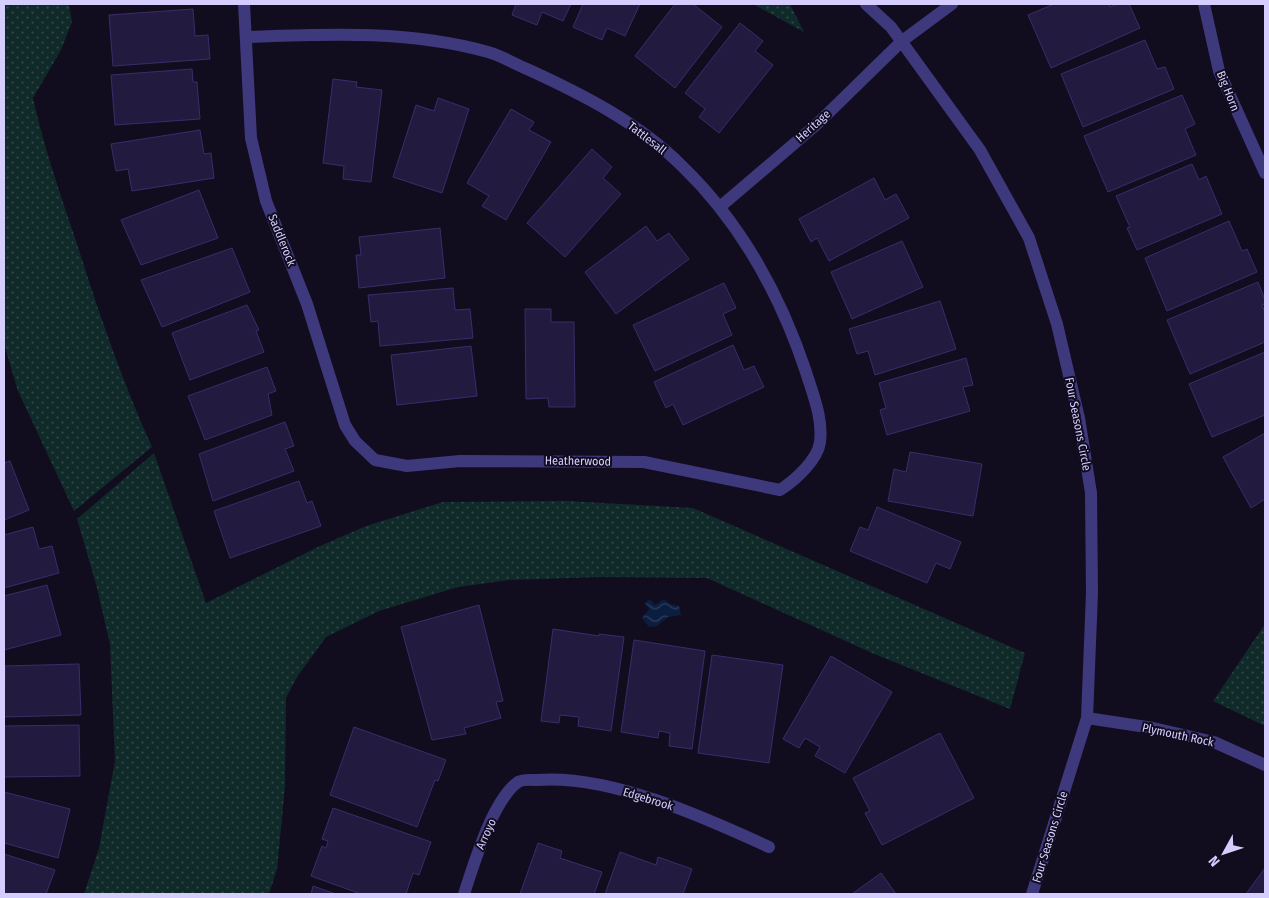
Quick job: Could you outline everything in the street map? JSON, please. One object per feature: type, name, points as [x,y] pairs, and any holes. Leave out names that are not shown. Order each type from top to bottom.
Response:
[{"type":"street","name":"Saddlerock","points":[[244,4],[251,138],[266,201],[307,304],[345,425],[355,441],[375,460]]},
{"type":"street","name":"Four Seasons Circle","points":[[866,4],[891,27],[902,41],[980,150],[1029,238],[1057,324],[1079,418],[1091,493],[1092,593],[1087,718],[1032,894]]},
{"type":"street","name":"Heritage","points":[[721,206],[816,125],[902,41],[952,4]]},
{"type":"street","name":"Big Horn","points":[[1204,4],[1219,71],[1265,173]]},
{"type":"street","name":"Tattlesall","points":[[247,37],[347,33],[419,39],[489,52],[562,85],[624,120],[681,164],[721,206],[771,285],[795,341],[818,410],[820,444],[800,477],[780,490]]},
{"type":"street","name":"Heatherwood","points":[[375,460],[407,466],[460,461],[644,462],[780,490]]},
{"type":"street","name":"Plymouth Rock","points":[[1087,718],[1153,728],[1214,742],[1265,765]]},
{"type":"street","name":"Edgebrook","points":[[520,781],[556,778],[607,786],[695,813],[769,847]]},
{"type":"street","name":"Arroyo","points":[[464,894],[478,852],[504,796],[520,781]]},
{"type":"green space","points":[[4,4],[69,4],[72,22],[61,50],[33,98],[53,172],[102,321],[152,447],[74,511],[18,391],[4,344]]},
{"type":"green space","points":[[753,4],[790,4],[804,32]]},
{"type":"green space","points":[[154,453],[206,603],[320,546],[366,526],[443,502],[568,501],[693,508],[1025,653],[1010,709],[872,653],[707,578],[601,577],[509,580],[458,587],[379,611],[326,637],[297,677],[286,698],[285,787],[277,869],[269,894],[84,894],[99,848],[115,761],[110,644],[96,584],[77,519]]},
{"type":"green space","points":[[1265,624],[1265,726],[1213,701]]},
{"type":"water","points":[[650,599],[655,605],[664,599],[670,604],[679,606],[681,615],[668,617],[657,626],[649,627],[642,618],[649,609],[645,603]]},
{"type":"building","points":[[516,4],[571,4],[563,21],[542,12],[537,25],[512,15]]},
{"type":"building","points":[[583,4],[640,4],[625,36],[607,28],[602,40],[573,27]]},
{"type":"building","points":[[675,4],[693,4],[722,27],[675,88],[635,56]]},
{"type":"building","points":[[1054,4],[1109,4],[1110,7],[1118,4],[1129,4],[1140,28],[1051,68],[1028,15]]},
{"type":"building","points":[[193,9],[195,36],[208,35],[210,59],[113,66],[109,15]]},
{"type":"building","points":[[740,23],[763,41],[755,51],[773,65],[719,133],[699,117],[705,109],[685,93]]},
{"type":"building","points":[[1145,40],[1157,69],[1165,67],[1174,89],[1083,127],[1061,74]]},
{"type":"building","points":[[192,69],[193,82],[197,82],[200,119],[115,125],[111,75]]},
{"type":"building","points":[[333,79],[357,82],[356,87],[382,90],[371,182],[343,179],[344,166],[323,163]]},
{"type":"building","points":[[1182,95],[1195,124],[1185,129],[1196,155],[1108,192],[1084,136]]},
{"type":"building","points":[[438,98],[469,109],[442,193],[393,177],[416,105],[434,111]]},
{"type":"building","points":[[511,109],[534,122],[529,130],[551,142],[506,220],[482,206],[489,196],[467,183]]},
{"type":"building","points":[[200,130],[204,154],[211,153],[214,178],[132,191],[128,169],[116,171],[111,144]]},
{"type":"building","points":[[592,149],[612,167],[603,178],[621,194],[565,257],[527,223]]},
{"type":"building","points":[[1192,164],[1199,180],[1206,176],[1222,214],[1137,250],[1127,228],[1130,227],[1116,196]]},
{"type":"building","points":[[874,178],[885,200],[896,194],[909,218],[829,261],[817,238],[811,242],[799,219]]},
{"type":"building","points":[[199,190],[218,238],[141,265],[121,220]]},
{"type":"building","points":[[1229,221],[1242,251],[1247,249],[1257,272],[1167,311],[1145,258]]},
{"type":"building","points":[[646,226],[657,241],[669,233],[689,259],[616,314],[585,272]]},
{"type":"building","points":[[440,228],[445,278],[359,288],[356,255],[361,255],[359,237]]},
{"type":"building","points":[[902,241],[923,287],[852,319],[831,272]]},
{"type":"building","points":[[232,248],[250,292],[162,327],[141,280]]},
{"type":"building","points":[[1258,282],[1265,300],[1265,304],[1262,305],[1265,312],[1265,342],[1190,374],[1167,320]]},
{"type":"building","points":[[724,283],[736,308],[723,314],[732,335],[655,371],[633,325]]},
{"type":"building","points":[[453,288],[455,310],[470,309],[473,338],[380,346],[378,321],[371,322],[368,295]]},
{"type":"building","points":[[940,301],[956,349],[875,375],[868,351],[857,354],[849,329]]},
{"type":"building","points":[[247,305],[259,330],[256,331],[264,352],[190,380],[172,333]]},
{"type":"building","points":[[525,309],[551,309],[551,322],[574,322],[575,407],[549,407],[548,398],[526,399]]},
{"type":"building","points":[[733,345],[744,370],[754,366],[764,387],[683,425],[673,404],[666,408],[654,382]]},
{"type":"building","points":[[471,346],[477,396],[397,405],[391,355]]},
{"type":"building","points":[[1265,352],[1265,415],[1212,437],[1189,384]]},
{"type":"building","points":[[966,358],[973,385],[963,387],[970,411],[887,435],[880,410],[886,408],[879,383]]},
{"type":"building","points":[[267,367],[276,391],[268,394],[272,415],[205,440],[188,396]]},
{"type":"building","points":[[285,422],[294,446],[285,449],[294,471],[213,501],[199,454]]},
{"type":"building","points":[[1265,433],[1265,499],[1251,508],[1223,457]]},
{"type":"building","points":[[910,452],[982,464],[973,516],[888,501],[894,469],[906,472]]},
{"type":"building","points":[[10,461],[29,510],[4,520],[4,463]]},
{"type":"building","points":[[299,481],[307,503],[312,501],[321,526],[230,558],[214,511]]},
{"type":"building","points":[[877,507],[961,542],[950,569],[936,563],[927,583],[850,551],[860,527],[868,530]]},
{"type":"building","points":[[33,527],[39,549],[52,546],[59,573],[4,588],[4,535]]},
{"type":"building","points":[[47,585],[61,635],[4,650],[4,596]]},
{"type":"building","points":[[479,605],[503,701],[496,702],[501,718],[464,728],[466,734],[432,740],[401,627]]},
{"type":"building","points":[[553,629],[599,636],[599,634],[624,637],[611,731],[578,726],[579,717],[560,715],[559,723],[541,721]]},
{"type":"building","points":[[634,640],[705,651],[692,749],[669,746],[670,733],[659,731],[658,738],[621,732]]},
{"type":"building","points":[[712,655],[783,665],[769,763],[698,753]]},
{"type":"building","points":[[831,656],[892,692],[845,773],[815,756],[820,747],[805,738],[799,748],[783,739]]},
{"type":"building","points":[[79,664],[81,715],[4,717],[5,666]]},
{"type":"building","points":[[79,725],[80,776],[4,777],[4,726]]},
{"type":"building","points":[[354,727],[446,760],[438,781],[435,780],[417,827],[330,795]]},
{"type":"building","points":[[940,733],[974,798],[882,845],[865,813],[870,811],[853,778]]},
{"type":"building","points":[[4,792],[70,809],[58,858],[4,843]]},
{"type":"building","points":[[333,808],[431,842],[419,875],[413,873],[406,894],[361,894],[311,876],[322,846],[326,848],[328,841],[322,839]]},
{"type":"building","points":[[538,843],[562,851],[560,858],[602,872],[594,894],[520,894]]},
{"type":"building","points":[[620,852],[656,865],[658,857],[692,869],[683,894],[605,894]]},
{"type":"building","points":[[4,854],[55,870],[46,894],[4,894]]},
{"type":"building","points":[[1265,868],[1265,894],[1246,894]]},
{"type":"building","points":[[881,873],[896,894],[852,894]]},
{"type":"building","points":[[313,886],[336,894],[311,894]]}]
